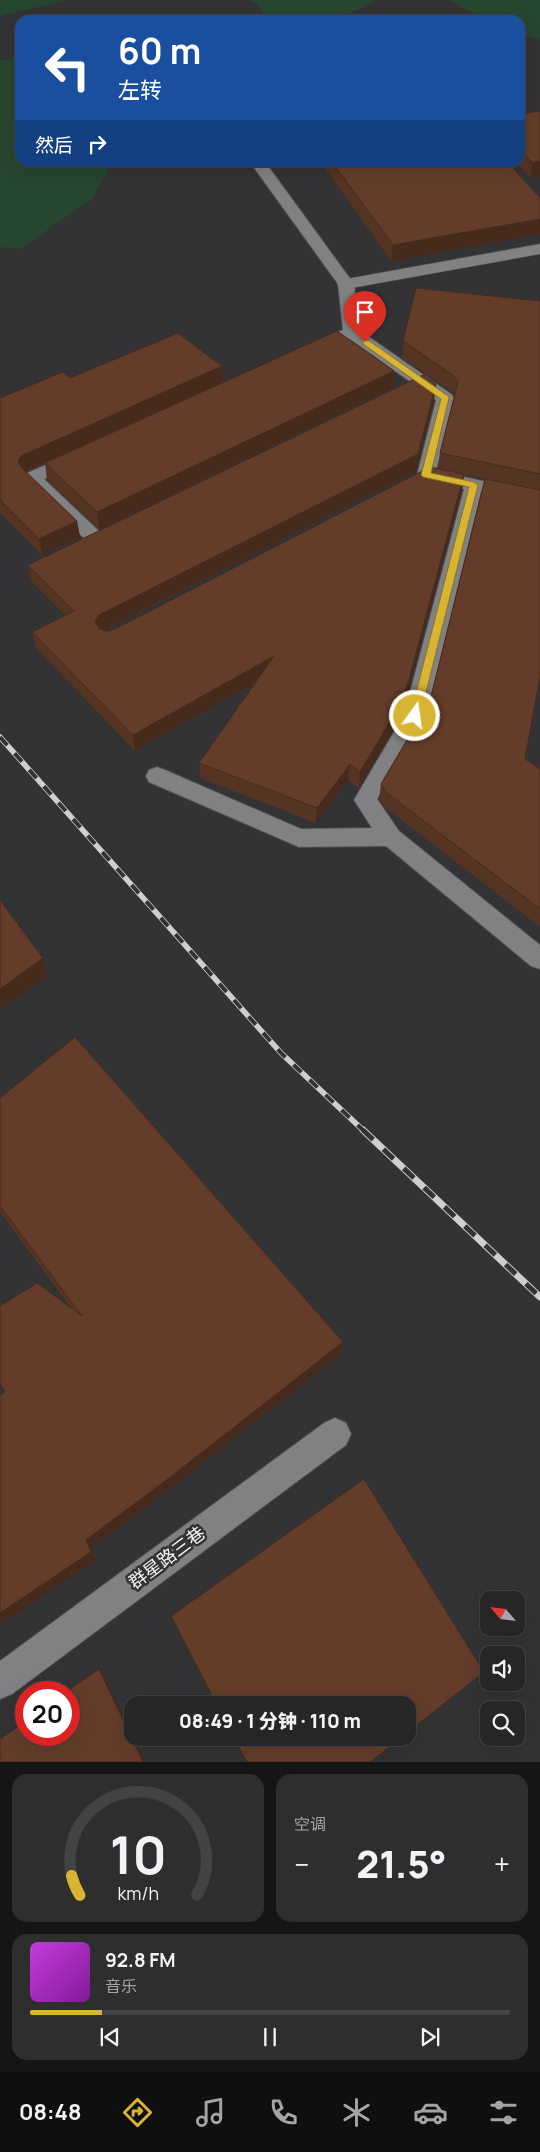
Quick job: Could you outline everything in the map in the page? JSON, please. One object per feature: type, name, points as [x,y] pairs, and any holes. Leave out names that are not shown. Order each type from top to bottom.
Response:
[{"type":"street","points":[[346,284],[540,249]]},
{"type":"lane","points":[[261,167],[346,284],[351,332],[445,398],[426,475]]},
{"type":"lane","points":[[298,356],[351,332]]},
{"type":"lane","points":[[404,391],[421,382]]},
{"type":"lane","points":[[94,450],[32,478],[96,540]]},
{"type":"lane","points":[[408,484],[426,475],[540,499]]},
{"type":"lane","points":[[474,485],[415,716],[365,800],[391,837],[540,959]]},
{"type":"lane","points":[[79,548],[114,531]]},
{"type":"lane","points":[[157,776],[299,838],[391,837]]},
{"type":"lane","name":"群星路三巷","points":[[0,1682],[335,1434]]},
{"type":"green space","points":[[0,0],[67,0],[0,16]]},
{"type":"green space","points":[[250,0],[377,1],[346,15],[265,15],[257,4]]},
{"type":"green space","points":[[448,0],[540,0],[540,40],[525,36],[525,15],[476,15]]},
{"type":"green space","points":[[15,58],[15,167],[110,167],[92,199],[20,249],[0,247],[0,60]]},
{"type":"building","points":[[540,111],[540,161],[532,163],[525,155],[525,113]]},
{"type":"building","points":[[336,167],[512,167],[540,198],[540,219],[393,245]]},
{"type":"building","points":[[416,288],[540,301],[540,474],[440,453],[458,382],[454,376],[403,341]]},
{"type":"building","points":[[337,331],[394,371],[97,512],[45,463]]},
{"type":"building","points":[[178,333],[222,366],[21,456],[18,461],[21,467],[77,521],[39,539],[0,500],[0,398],[63,372],[70,378]]},
{"type":"building","points":[[423,375],[436,384],[418,454],[99,615],[95,621],[99,629],[107,631],[115,629],[430,467],[464,474],[404,698],[360,772],[350,764],[317,808],[199,763],[274,656],[133,735],[32,632],[74,611],[28,565]]},
{"type":"building","points":[[485,479],[540,490],[540,676],[525,759],[540,769],[540,909],[387,793],[381,784],[430,701]]},
{"type":"building","points":[[0,900],[43,958],[0,989]]},
{"type":"building","points":[[75,1037],[343,1342],[173,1475],[86,1540],[91,1552],[0,1613],[0,1395],[5,1392],[0,1383],[0,1306],[37,1283],[82,1316],[0,1206],[0,1098]]},
{"type":"building","points":[[364,1479],[480,1666],[480,1675],[416,1726],[416,1696],[212,1696],[171,1616]]},
{"type":"building","points":[[99,1669],[124,1722],[124,1746],[135,1746],[143,1762],[0,1762],[0,1739],[15,1729],[15,1746],[80,1746],[80,1682]]},
{"type":"building","points":[[238,1746],[391,1746],[370,1762],[247,1762]]},
{"type":"railway","points":[[0,737],[281,1053],[365,1132]]},
{"type":"railway","points":[[363,1130],[540,1297]]},
{"type":"route","points":[[365,342],[445,398],[426,475],[474,485],[415,716]]}]
